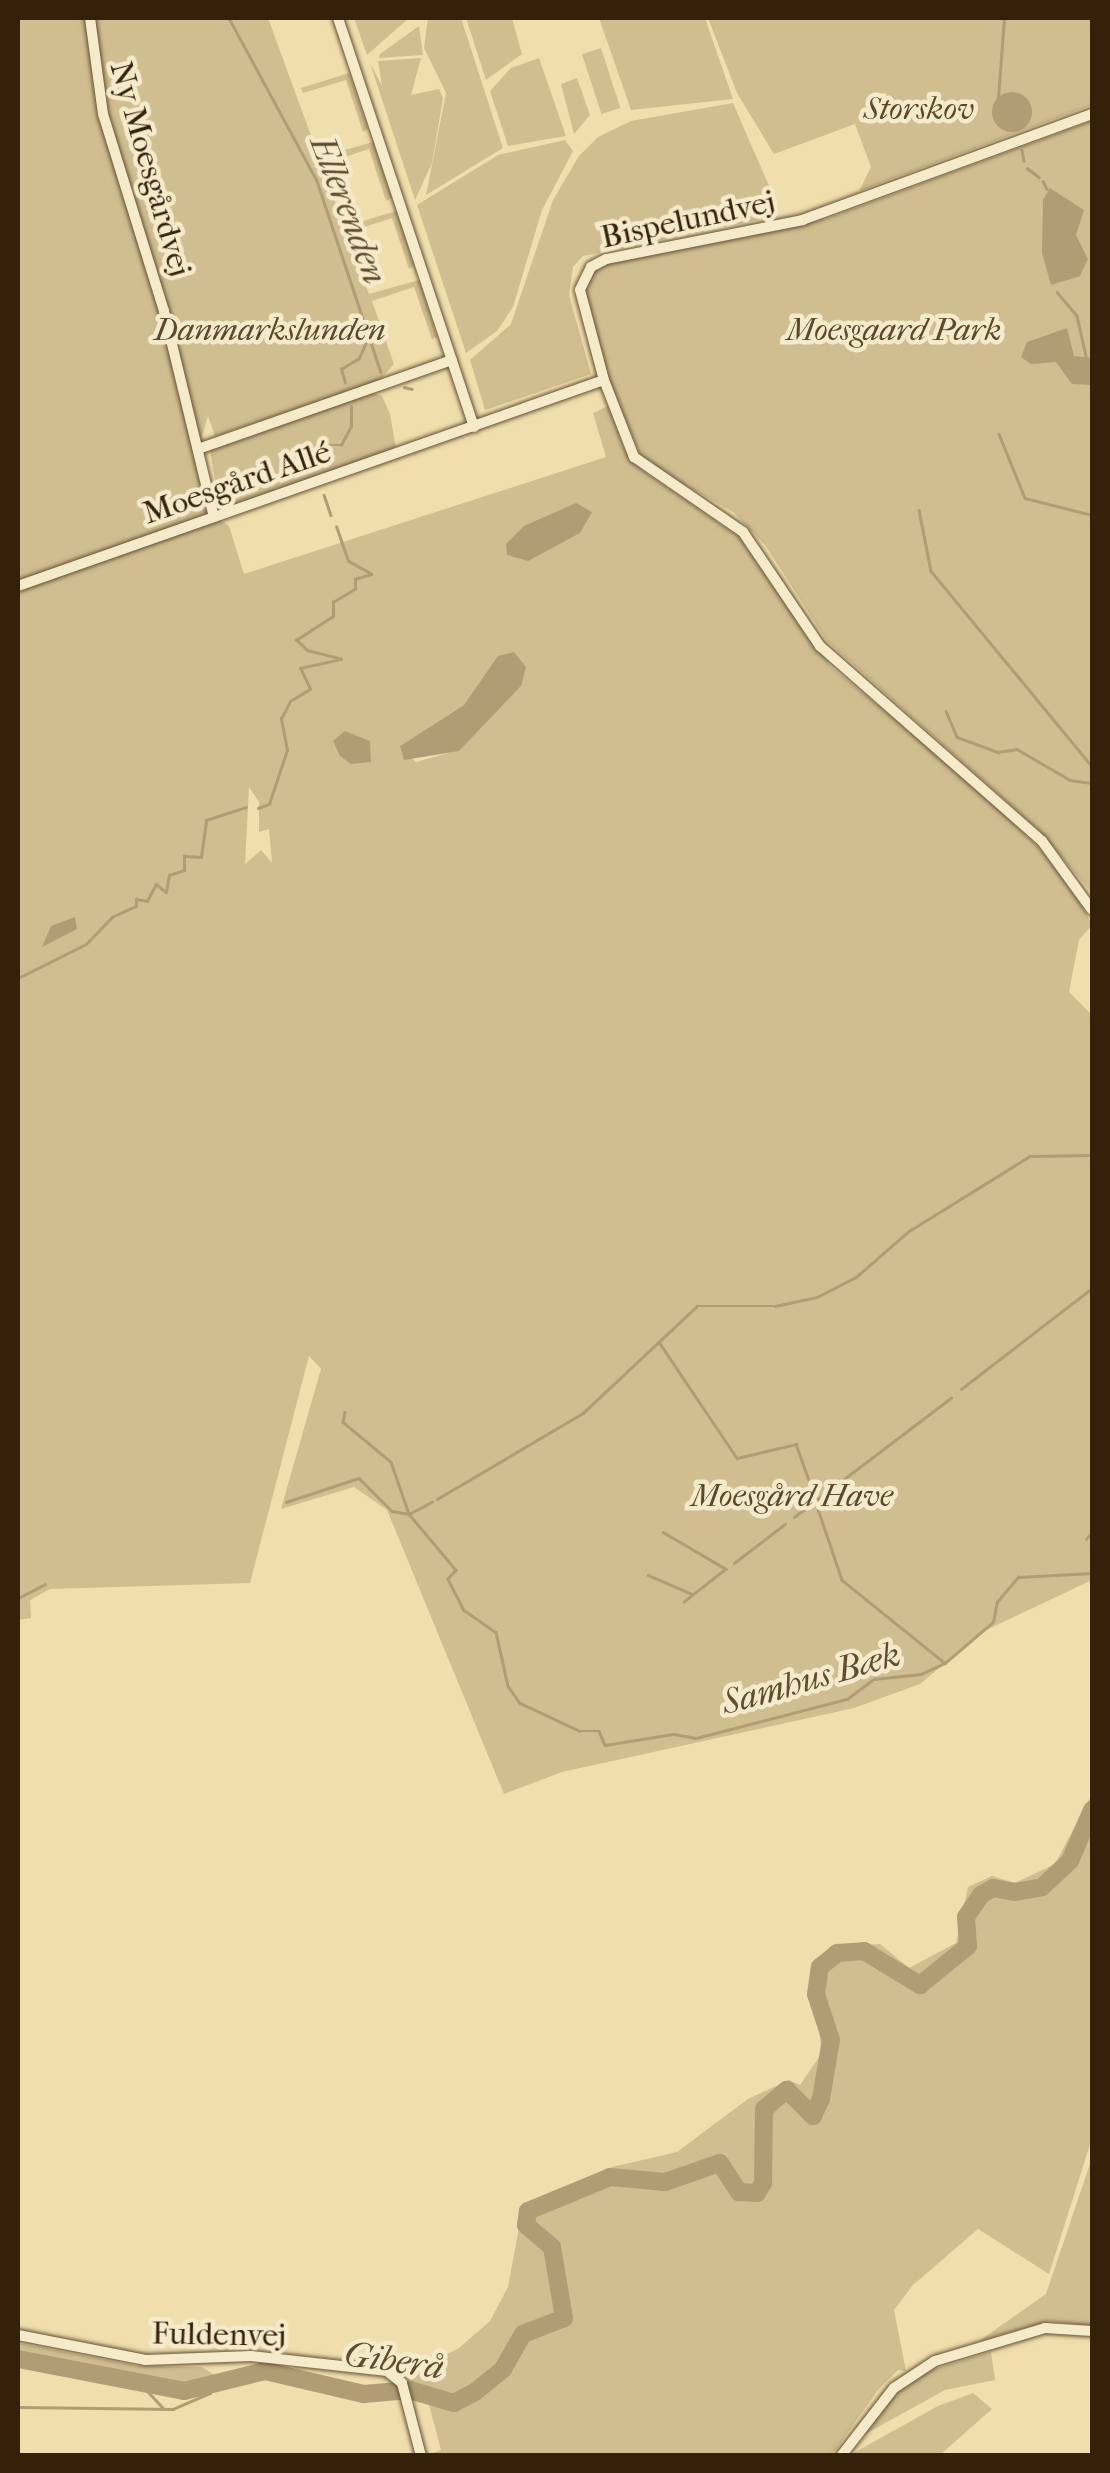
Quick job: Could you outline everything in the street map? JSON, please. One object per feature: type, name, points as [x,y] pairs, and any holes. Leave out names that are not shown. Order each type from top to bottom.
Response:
[{"type":"street","name":"Ny Moesgårdvej","points":[[90,18],[103,114],[164,310],[214,518]]},
{"type":"street","points":[[338,18],[474,426]]},
{"type":"street","name":"Bispelundvej","points":[[1092,114],[803,220],[730,230],[591,267],[582,279],[581,306],[634,457],[743,532],[820,646],[1042,841],[1092,910]]},
{"type":"street","points":[[198,449],[452,360]]},
{"type":"street","name":"Moesgård Allé","points":[[18,586],[604,380]]},
{"type":"street","points":[[840,2456],[894,2388],[935,2361],[1044,2328],[1092,2331]]},
{"type":"street","name":"Fuldenvej","points":[[18,2335],[146,2360],[252,2356],[387,2371],[402,2383],[421,2456]]},
{"type":"green space","points":[[18,18],[268,18],[369,294],[419,280],[437,337],[432,339],[414,287],[372,301],[394,364],[379,381],[215,436],[208,416],[202,436],[192,441],[205,510],[229,526],[244,574],[606,457],[593,413],[608,406],[624,449],[643,471],[739,537],[831,667],[971,782],[1066,874],[1092,925],[1079,940],[1069,992],[1092,1015],[1092,1580],[982,1632],[920,1684],[854,1708],[562,1772],[504,1794],[387,1510],[354,1487],[281,1509],[321,1369],[309,1356],[250,1583],[50,1589],[30,1600],[31,1618],[18,1620]],"holes":[[[495,667],[521,686],[459,750],[416,762],[400,746],[464,705]],[[249,787],[259,802],[259,832],[269,829],[272,863],[261,850],[245,864]]]},
{"type":"green space","points":[[354,18],[409,18],[367,55]]},
{"type":"green space","points":[[428,18],[461,18],[503,148],[426,195],[446,93],[424,48]]},
{"type":"green space","points":[[466,18],[512,18],[522,54],[486,80]]},
{"type":"green space","points":[[599,18],[705,18],[733,99],[631,110]]},
{"type":"green space","name":"Storskov","points":[[708,18],[1092,18],[1092,105],[859,191],[871,167],[855,124],[774,154],[737,93]]},
{"type":"green space","points":[[419,26],[423,55],[379,58],[380,54]]},
{"type":"green space","points":[[601,48],[620,108],[601,114],[582,54]]},
{"type":"green space","points":[[421,58],[411,95],[439,89],[443,98],[432,163],[415,200],[370,63],[382,86],[378,61]]},
{"type":"green space","points":[[539,58],[566,136],[508,146],[490,91],[511,68]]},
{"type":"green space","points":[[349,73],[368,129],[363,132],[346,80],[303,93],[301,88]]},
{"type":"green space","points":[[577,78],[590,115],[574,134],[561,84]]},
{"type":"green space","points":[[733,103],[779,209],[773,217],[583,256],[573,267],[569,295],[591,374],[485,410],[470,360],[511,324],[553,200],[579,156],[598,137],[631,121]]},
{"type":"green space","name":"Moesgaard Park","points":[[1092,121],[1092,893],[1041,832],[827,641],[765,545],[733,512],[643,461],[605,372],[584,292],[592,272],[610,262],[826,219]]},
{"type":"green space","points":[[565,140],[573,151],[542,210],[513,307],[497,331],[466,353],[417,205],[498,155]]},
{"type":"green space","points":[[373,142],[392,198],[386,201],[369,149],[326,163],[324,156]]},
{"type":"green space","points":[[396,211],[414,266],[409,269],[392,218],[349,232],[347,226]]},
{"type":"green space","points":[[372,393],[382,396],[390,414],[396,449],[231,506],[219,504],[210,451]]},
{"type":"green space","points":[[1092,1794],[1092,2138],[1049,2274],[978,2229],[913,2285],[894,2310],[906,2371],[898,2370],[878,2390],[832,2455],[426,2455],[441,2450],[428,2401],[412,2396],[406,2375],[459,2348],[490,2321],[508,2287],[523,2206],[612,2167],[677,2152],[748,2099],[789,2080],[800,2085],[822,2053],[811,1971],[830,1947],[880,1944],[909,1968],[956,1943],[968,1887],[992,1876],[1015,1883],[1055,1864]]},
{"type":"green space","points":[[1092,2158],[1092,2326],[1050,2321],[979,2341],[1046,2294]]},
{"type":"green space","points":[[18,2343],[137,2366],[202,2367],[230,2385],[185,2396],[44,2371],[18,2365]]},
{"type":"green space","points":[[991,2352],[995,2380],[945,2390],[858,2438],[896,2393],[931,2370]]},
{"type":"green space","points":[[973,2393],[992,2409],[940,2455],[850,2455],[938,2406]]},
{"type":"shaded area","points":[[1012,92],[1026,98],[1032,112],[1026,126],[1012,132],[998,126],[992,112],[998,98]]},
{"type":"shaded area","points":[[1050,188],[1084,210],[1076,235],[1088,259],[1080,276],[1051,285],[1042,253],[1043,200]]},
{"type":"shaded area","points":[[1067,328],[1074,356],[1092,358],[1092,385],[1072,384],[1056,362],[1031,364],[1021,357],[1027,342]]},
{"type":"shaded area","points":[[576,503],[592,512],[580,533],[528,561],[507,555],[506,544],[524,526]]},
{"type":"shaded area","points":[[514,652],[526,667],[521,686],[459,751],[404,760],[400,746],[464,705],[498,656]]},
{"type":"shaded area","points":[[345,731],[370,741],[371,762],[351,764],[340,756],[333,741]]},
{"type":"shaded area","points":[[75,917],[77,929],[42,947],[51,926]]},
{"type":"waterway","name":"Ellerenden","points":[[229,18],[317,181],[381,372]]},
{"type":"waterway","points":[[998,98],[1004,18]]},
{"type":"waterway","points":[[1022,150],[1024,161]]},
{"type":"waterway","points":[[1027,168],[1039,177]]},
{"type":"waterway","points":[[1043,181],[1047,189]]},
{"type":"waterway","points":[[1057,292],[1077,316],[1086,356]]},
{"type":"waterway","points":[[345,383],[341,369],[359,358],[368,338]]},
{"type":"waterway","name":"Ellerenden","points":[[404,387],[412,389]]},
{"type":"waterway","points":[[315,466],[313,451],[320,445],[341,445],[351,426],[351,407]]},
{"type":"waterway","points":[[999,434],[1025,498],[1092,515]]},
{"type":"waterway","points":[[324,495],[331,515]]},
{"type":"waterway","points":[[919,510],[931,571],[1092,766]]},
{"type":"waterway","points":[[258,808],[269,804],[287,750],[281,719],[290,701],[310,689],[300,668],[341,659],[308,651],[296,640],[333,616],[333,602],[355,589],[355,579],[371,574],[348,561],[336,527]]},
{"type":"waterway","points":[[946,711],[957,737],[998,752],[1017,749],[1070,780],[1092,783]]},
{"type":"waterway","points":[[18,978],[86,944],[112,917],[136,906],[136,899],[147,901],[156,884],[166,892],[169,875],[184,870],[184,856],[201,857],[206,820],[246,807]]},
{"type":"waterway","points":[[437,1499],[583,1413],[697,1306],[775,1306],[817,1297],[856,1277],[909,1231],[1030,1156],[1092,1155]]},
{"type":"waterway","points":[[961,1389],[1092,1288]]},
{"type":"waterway","points":[[659,1342],[737,1458],[796,1444],[816,1500]]},
{"type":"waterway","points":[[794,1517],[951,1398]]},
{"type":"waterway","name":"Samhus Bæk","points":[[345,1412],[343,1422],[391,1462],[409,1514],[456,1570],[448,1579],[464,1610],[496,1632],[508,1686],[520,1703],[580,1731],[599,1731],[605,1745],[674,1734],[696,1738],[847,1699],[874,1679],[921,1674],[945,1663],[993,1622],[997,1602],[1018,1577],[1092,1573]]},
{"type":"waterway","points":[[286,1502],[359,1478],[392,1511],[409,1514],[432,1502]]},
{"type":"waterway","points":[[818,1509],[842,1580],[945,1663]]},
{"type":"waterway","points":[[734,1563],[785,1524]]},
{"type":"waterway","points":[[663,1532],[726,1569],[684,1602]]},
{"type":"waterway","points":[[1086,1539],[1092,1532]]},
{"type":"waterway","points":[[648,1575],[692,1594]]},
{"type":"waterway","points":[[18,1598],[45,1584]]},
{"type":"waterway","name":"Giberå","points":[[18,2359],[184,2391],[265,2371],[364,2394],[410,2390],[454,2403],[503,2369],[523,2334],[564,2318],[552,2247],[526,2225],[528,2211],[610,2177],[665,2182],[720,2163],[739,2192],[757,2193],[763,2183],[764,2109],[787,2090],[813,2116],[821,2099],[831,2040],[816,1994],[820,1967],[837,1953],[864,1951],[920,1985],[968,1946],[966,1917],[981,1895],[993,1888],[1015,1892],[1042,1887],[1070,1861],[1092,1810]]},
{"type":"waterway","points":[[20,2407],[173,2409],[210,2393],[217,2382]]},
{"type":"waterway","points":[[140,2383],[163,2408]]},
{"type":"park label","name":"Danmarkslunden","points":[[270,330]]},
{"type":"park label","name":"Moesgård Have","points":[[792,1496]]}]
